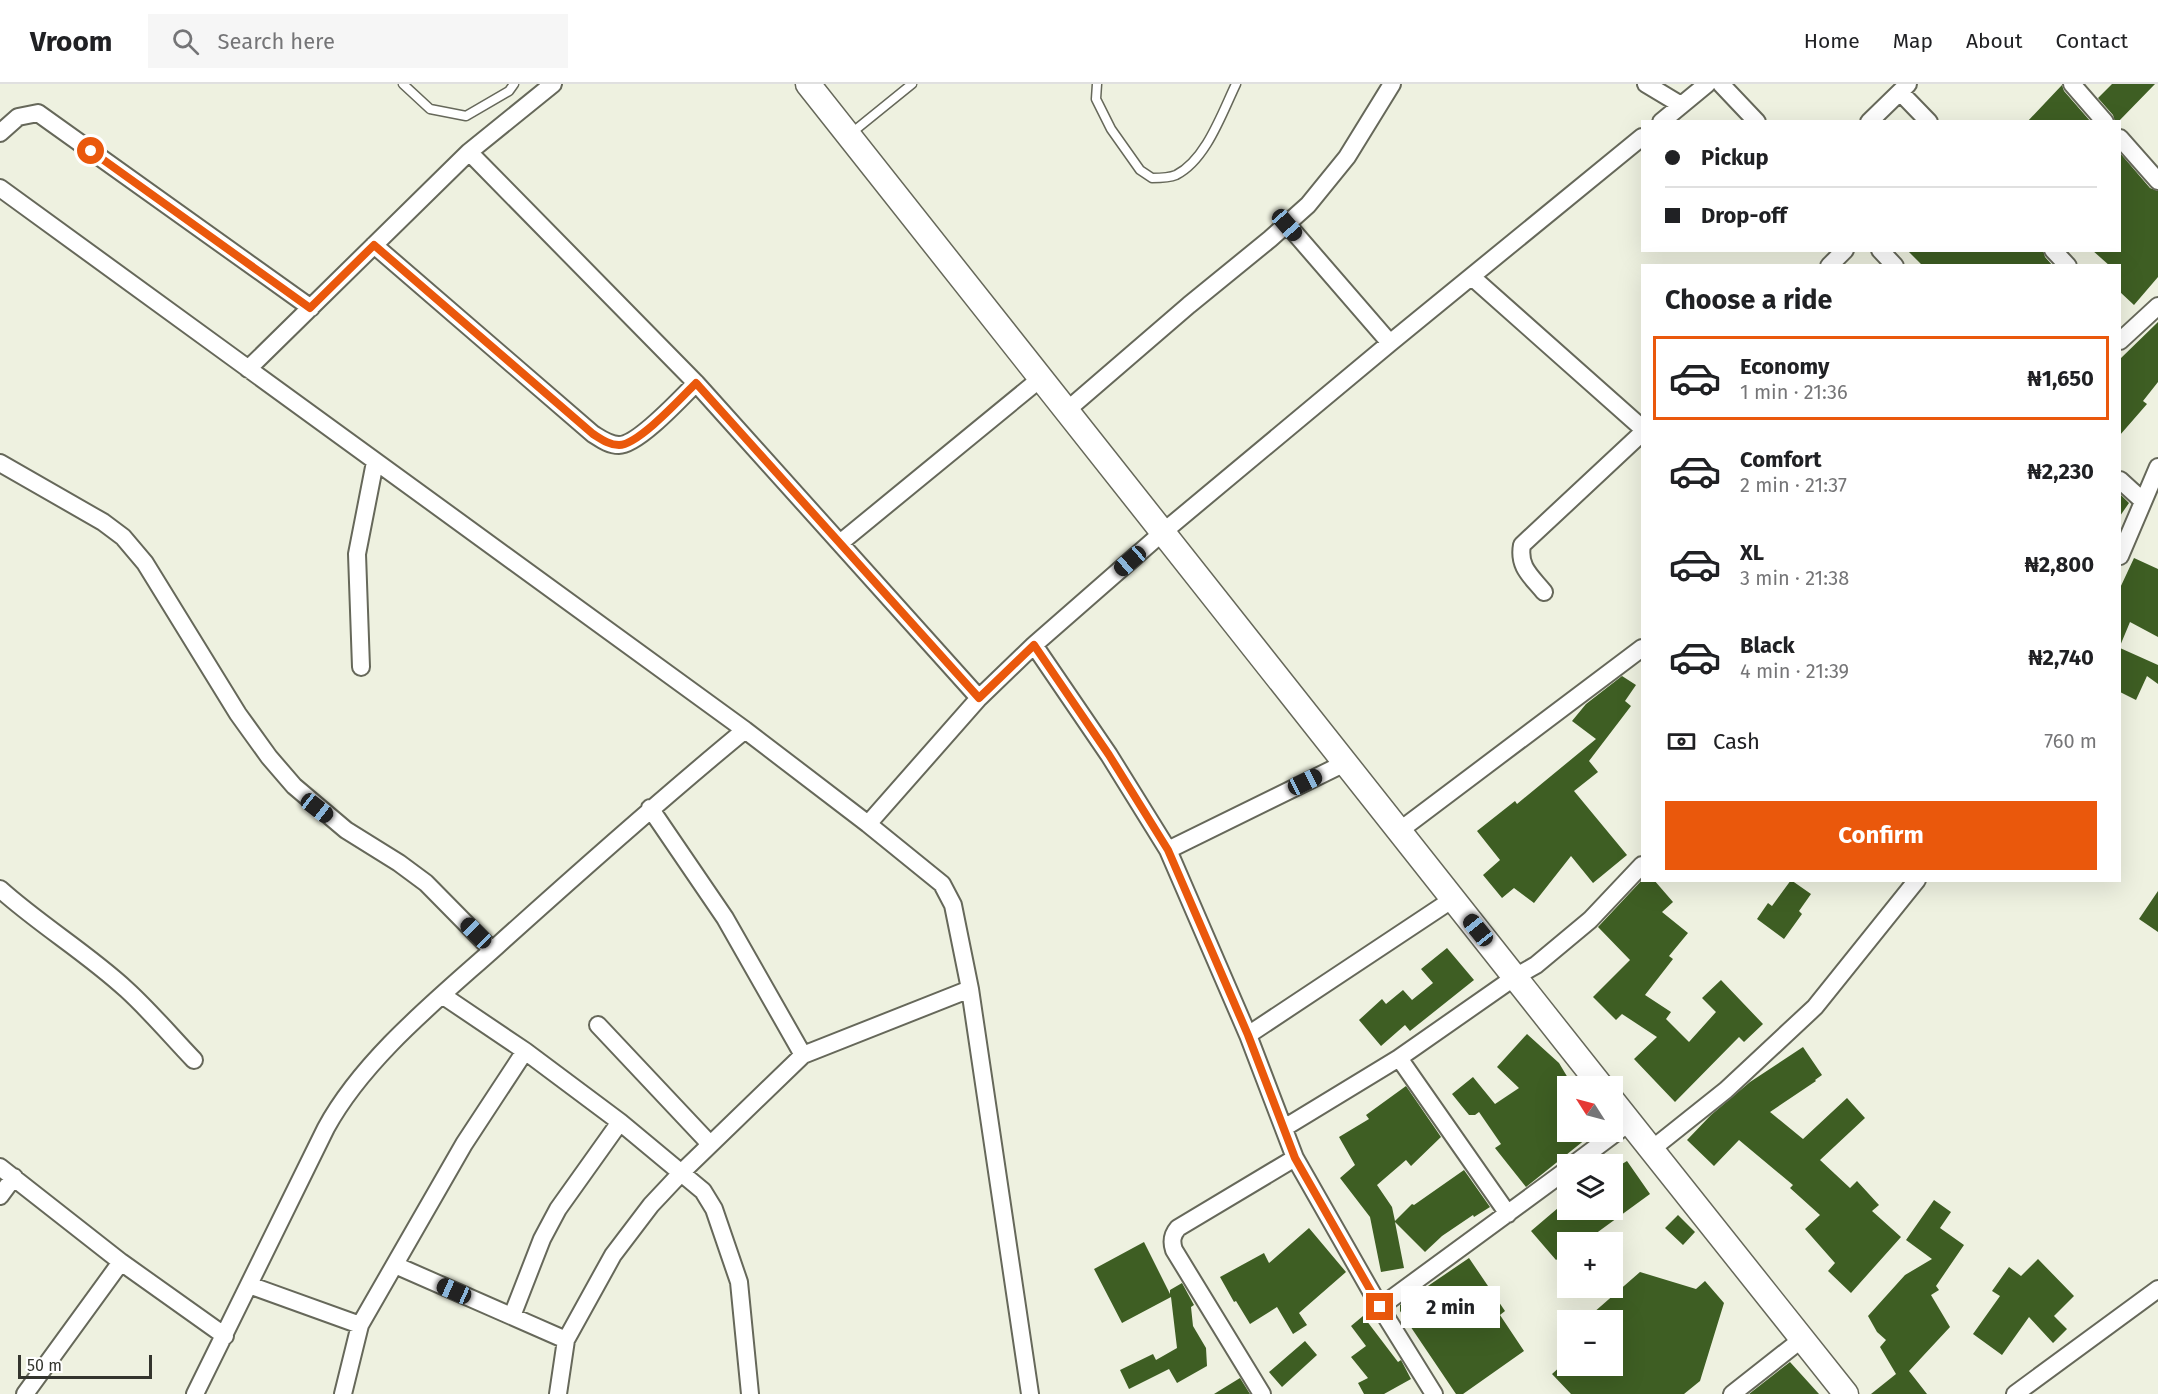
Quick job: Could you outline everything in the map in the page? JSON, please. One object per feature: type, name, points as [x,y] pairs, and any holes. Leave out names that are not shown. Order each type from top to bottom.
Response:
[{"type":"main road","points":[[808,84],[1593,1076]]},
{"type":"main road","points":[[1623,1113],[1846,1394]]},
{"type":"street","points":[[248,369],[469,152],[553,84]]},
{"type":"street","points":[[1066,411],[1308,205],[1341,166],[1392,84]]},
{"type":"street","points":[[1646,84],[1681,105]]},
{"type":"street","points":[[1663,120],[1707,84]]},
{"type":"street","points":[[1722,84],[1755,120]]},
{"type":"street","points":[[2077,86],[2103,120]]},
{"type":"street","points":[[1871,120],[1904,88],[1928,120]]},
{"type":"street","points":[[0,133],[18,117],[38,112],[310,308]]},
{"type":"street","points":[[868,824],[979,698],[1034,645],[1162,533],[1641,138]]},
{"type":"street","points":[[2121,139],[2158,181]]},
{"type":"street","points":[[469,152],[696,383],[979,698]]},
{"type":"street","points":[[0,188],[745,730],[942,884],[953,905],[970,989],[1030,1394]]},
{"type":"street","points":[[1287,225],[1390,343]]},
{"type":"street","points":[[374,245],[593,434],[608,443],[620,446],[631,442],[649,429],[696,383]]},
{"type":"street","points":[[1830,264],[1843,252]]},
{"type":"street","points":[[1882,252],[1892,264]]},
{"type":"street","points":[[2056,252],[2066,264]]},
{"type":"street","points":[[1472,277],[1641,427]]},
{"type":"street","points":[[2123,331],[2158,306]]},
{"type":"street","points":[[840,543],[1040,379]]},
{"type":"street","points":[[1544,592],[1526,570],[1520,558],[1522,546],[1641,434]]},
{"type":"street","points":[[361,667],[357,554],[375,462]]},
{"type":"street","points":[[0,463],[103,522],[123,537],[145,563],[238,714],[269,757],[294,786],[346,830],[426,883],[492,950]]},
{"type":"street","points":[[2121,554],[2158,467]]},
{"type":"street","points":[[2121,481],[2143,501]]},
{"type":"street","points":[[1034,645],[1109,755],[1168,850],[1248,1035],[1295,1158],[1380,1307],[1434,1394]]},
{"type":"street","points":[[1399,831],[1641,649]]},
{"type":"street","points":[[195,1394],[340,1102],[370,1065],[492,950],[650,808],[745,730]]},
{"type":"street","points":[[1168,850],[1345,763]]},
{"type":"street","points":[[650,808],[724,918],[803,1055]]},
{"type":"street","points":[[1284,1128],[1400,1058],[1515,977],[1536,965],[1590,920],[1641,866]]},
{"type":"street","points":[[1652,1149],[1726,1090],[1815,1007],[1915,882]]},
{"type":"street","points":[[0,889],[127,990],[194,1060]]},
{"type":"street","points":[[1248,1035],[1453,899]]},
{"type":"street","points":[[558,1394],[566,1340],[613,1255],[651,1205],[710,1144],[803,1055],[970,989]]},
{"type":"street","points":[[442,996],[525,1051],[620,1122],[703,1191],[714,1209],[739,1282],[750,1394]]},
{"type":"street","points":[[598,1025],[710,1144]]},
{"type":"street","points":[[344,1394],[360,1325],[464,1144],[525,1051]]},
{"type":"street","points":[[1400,1058],[1508,1214]]},
{"type":"street","points":[[512,1317],[542,1239],[558,1209],[620,1122]]},
{"type":"street","points":[[1587,1154],[1630,1122]]},
{"type":"street","points":[[1262,1394],[1174,1250],[1173,1234],[1178,1228],[1295,1158]]},
{"type":"street","points":[[0,1167],[120,1262],[225,1336]]},
{"type":"street","points":[[0,1196],[14,1177]]},
{"type":"street","points":[[1380,1307],[1557,1177]]},
{"type":"street","points":[[25,1394],[120,1262]]},
{"type":"street","points":[[395,1265],[566,1340]]},
{"type":"street","points":[[249,1285],[360,1325]]},
{"type":"street","points":[[2015,1394],[2158,1289]]},
{"type":"street","points":[[1732,1394],[1802,1339]]},
{"type":"lane","points":[[403,84],[430,110],[466,116],[509,91],[514,84]]},
{"type":"lane","points":[[849,135],[912,84]]},
{"type":"lane","points":[[1097,84],[1096,99],[1111,129],[1140,170],[1152,178],[1173,176],[1191,166],[1212,133],[1236,84]]},
{"type":"building","points":[[2112,84],[2155,84],[2120,120],[2114,120],[2113,115],[2098,98]]},
{"type":"building","points":[[2062,85],[2064,91],[2089,120],[2029,120]]},
{"type":"building","points":[[2121,154],[2150,188],[2158,191],[2158,277],[2134,305],[2121,293],[2121,264],[2108,264],[2094,252],[2121,252]]},
{"type":"building","points":[[1909,252],[2044,252],[2051,264],[1921,264]]},
{"type":"building","points":[[2158,322],[2158,382],[2143,401],[2147,404],[2121,434],[2121,358]]},
{"type":"building","points":[[2121,495],[2129,503],[2121,515]]},
{"type":"building","points":[[2134,558],[2158,569],[2158,637],[2130,622],[2121,644],[2121,586]]},
{"type":"building","points":[[2121,648],[2158,665],[2158,684],[2147,676],[2136,700],[2121,692]]},
{"type":"building","points":[[1622,676],[1636,685],[1625,701],[1631,706],[1589,761],[1598,772],[1574,791],[1627,855],[1593,883],[1571,856],[1534,903],[1514,888],[1502,898],[1483,875],[1500,860],[1477,831],[1515,801],[1517,804],[1596,739],[1572,721],[1586,704]]},
{"type":"building","points":[[1641,881],[1656,882],[1673,902],[1662,912],[1688,933],[1669,956],[1673,959],[1645,995],[1671,1012],[1666,1019],[1689,1042],[1716,1012],[1702,998],[1721,980],[1763,1024],[1744,1042],[1739,1037],[1675,1102],[1634,1059],[1657,1037],[1622,1014],[1616,1020],[1593,997],[1630,960],[1598,927]]},
{"type":"building","points":[[1790,882],[1794,882],[1811,894],[1799,911],[1802,914],[1784,939],[1757,919],[1768,903],[1772,906]]},
{"type":"building","points":[[2158,891],[2158,932],[2139,919]]},
{"type":"building","points":[[1447,948],[1474,980],[1410,1031],[1405,1025],[1381,1046],[1359,1020],[1382,999],[1386,1004],[1403,990],[1412,1000],[1433,983],[1421,969]]},
{"type":"building","points":[[1527,1034],[1559,1063],[1567,1076],[1557,1076],[1557,1142],[1582,1142],[1567,1154],[1557,1154],[1557,1162],[1526,1187],[1495,1148],[1501,1144],[1479,1112],[1469,1115],[1452,1094],[1473,1077],[1495,1104],[1519,1088],[1497,1067]]},
{"type":"building","points":[[1803,1047],[1822,1075],[1770,1112],[1803,1139],[1847,1098],[1865,1118],[1820,1160],[1850,1188],[1857,1181],[1879,1205],[1872,1211],[1901,1237],[1851,1293],[1828,1271],[1835,1263],[1805,1229],[1820,1215],[1790,1188],[1793,1185],[1739,1140],[1714,1166],[1687,1140],[1711,1115],[1750,1082]]},
{"type":"building","points":[[1406,1086],[1441,1137],[1411,1166],[1406,1160],[1377,1185],[1392,1207],[1395,1221],[1412,1204],[1414,1205],[1464,1170],[1490,1207],[1474,1217],[1473,1215],[1442,1236],[1425,1252],[1395,1222],[1404,1268],[1381,1272],[1370,1217],[1340,1178],[1355,1165],[1339,1137],[1369,1119],[1366,1115]]},
{"type":"building","points":[[1627,1161],[1650,1194],[1623,1214],[1623,1163]]},
{"type":"building","points":[[1934,1200],[1951,1212],[1940,1228],[1964,1245],[1936,1286],[1939,1290],[1931,1295],[1950,1327],[1909,1371],[1927,1394],[1871,1394],[1896,1374],[1880,1347],[1886,1340],[1877,1332],[1868,1316],[1905,1275],[1932,1259],[1906,1240]]},
{"type":"building","points":[[1557,1209],[1557,1220],[1614,1220],[1598,1232],[1557,1232],[1556,1260],[1531,1231]]},
{"type":"building","points":[[1678,1215],[1695,1232],[1683,1245],[1665,1228]]},
{"type":"building","points":[[1309,1228],[1346,1272],[1299,1313],[1307,1325],[1293,1334],[1277,1307],[1250,1324],[1220,1277],[1264,1253],[1269,1263]]},
{"type":"building","points":[[1144,1242],[1170,1294],[1170,1290],[1182,1283],[1194,1305],[1191,1307],[1193,1326],[1206,1348],[1207,1366],[1177,1383],[1169,1369],[1129,1389],[1120,1370],[1153,1354],[1156,1360],[1177,1348],[1171,1297],[1122,1323],[1094,1269]]},
{"type":"building","points":[[1469,1258],[1505,1311],[1500,1315],[1524,1351],[1463,1394],[1456,1394],[1400,1311],[1400,1305]]},
{"type":"building","points":[[2038,1259],[2074,1296],[2054,1316],[2067,1329],[2053,1343],[2029,1317],[2002,1355],[1973,1334],[2000,1296],[1992,1291],[2009,1267],[2021,1276]]},
{"type":"building","points":[[1640,1272],[1696,1289],[1705,1281],[1724,1303],[1700,1381],[1684,1394],[1571,1394],[1552,1374],[1557,1370],[1557,1376],[1623,1376],[1623,1310],[1596,1310],[1610,1298],[1623,1298],[1623,1287]]},
{"type":"building","points":[[1363,1316],[1398,1362],[1401,1360],[1411,1379],[1384,1394],[1364,1394],[1358,1383],[1368,1378],[1351,1357],[1366,1346],[1351,1326]]},
{"type":"building","points":[[1305,1341],[1317,1355],[1282,1387],[1269,1372]]},
{"type":"building","points":[[1790,1362],[1819,1394],[1749,1394]]},
{"type":"building","points":[[1240,1378],[1250,1394],[1214,1394]]},
{"type":"route","points":[[91,151],[310,308],[374,245],[593,434],[608,443],[620,446],[631,442],[649,429],[696,383],[979,698],[1034,645],[1109,755],[1168,850],[1248,1035],[1295,1158],[1380,1307]]}]
